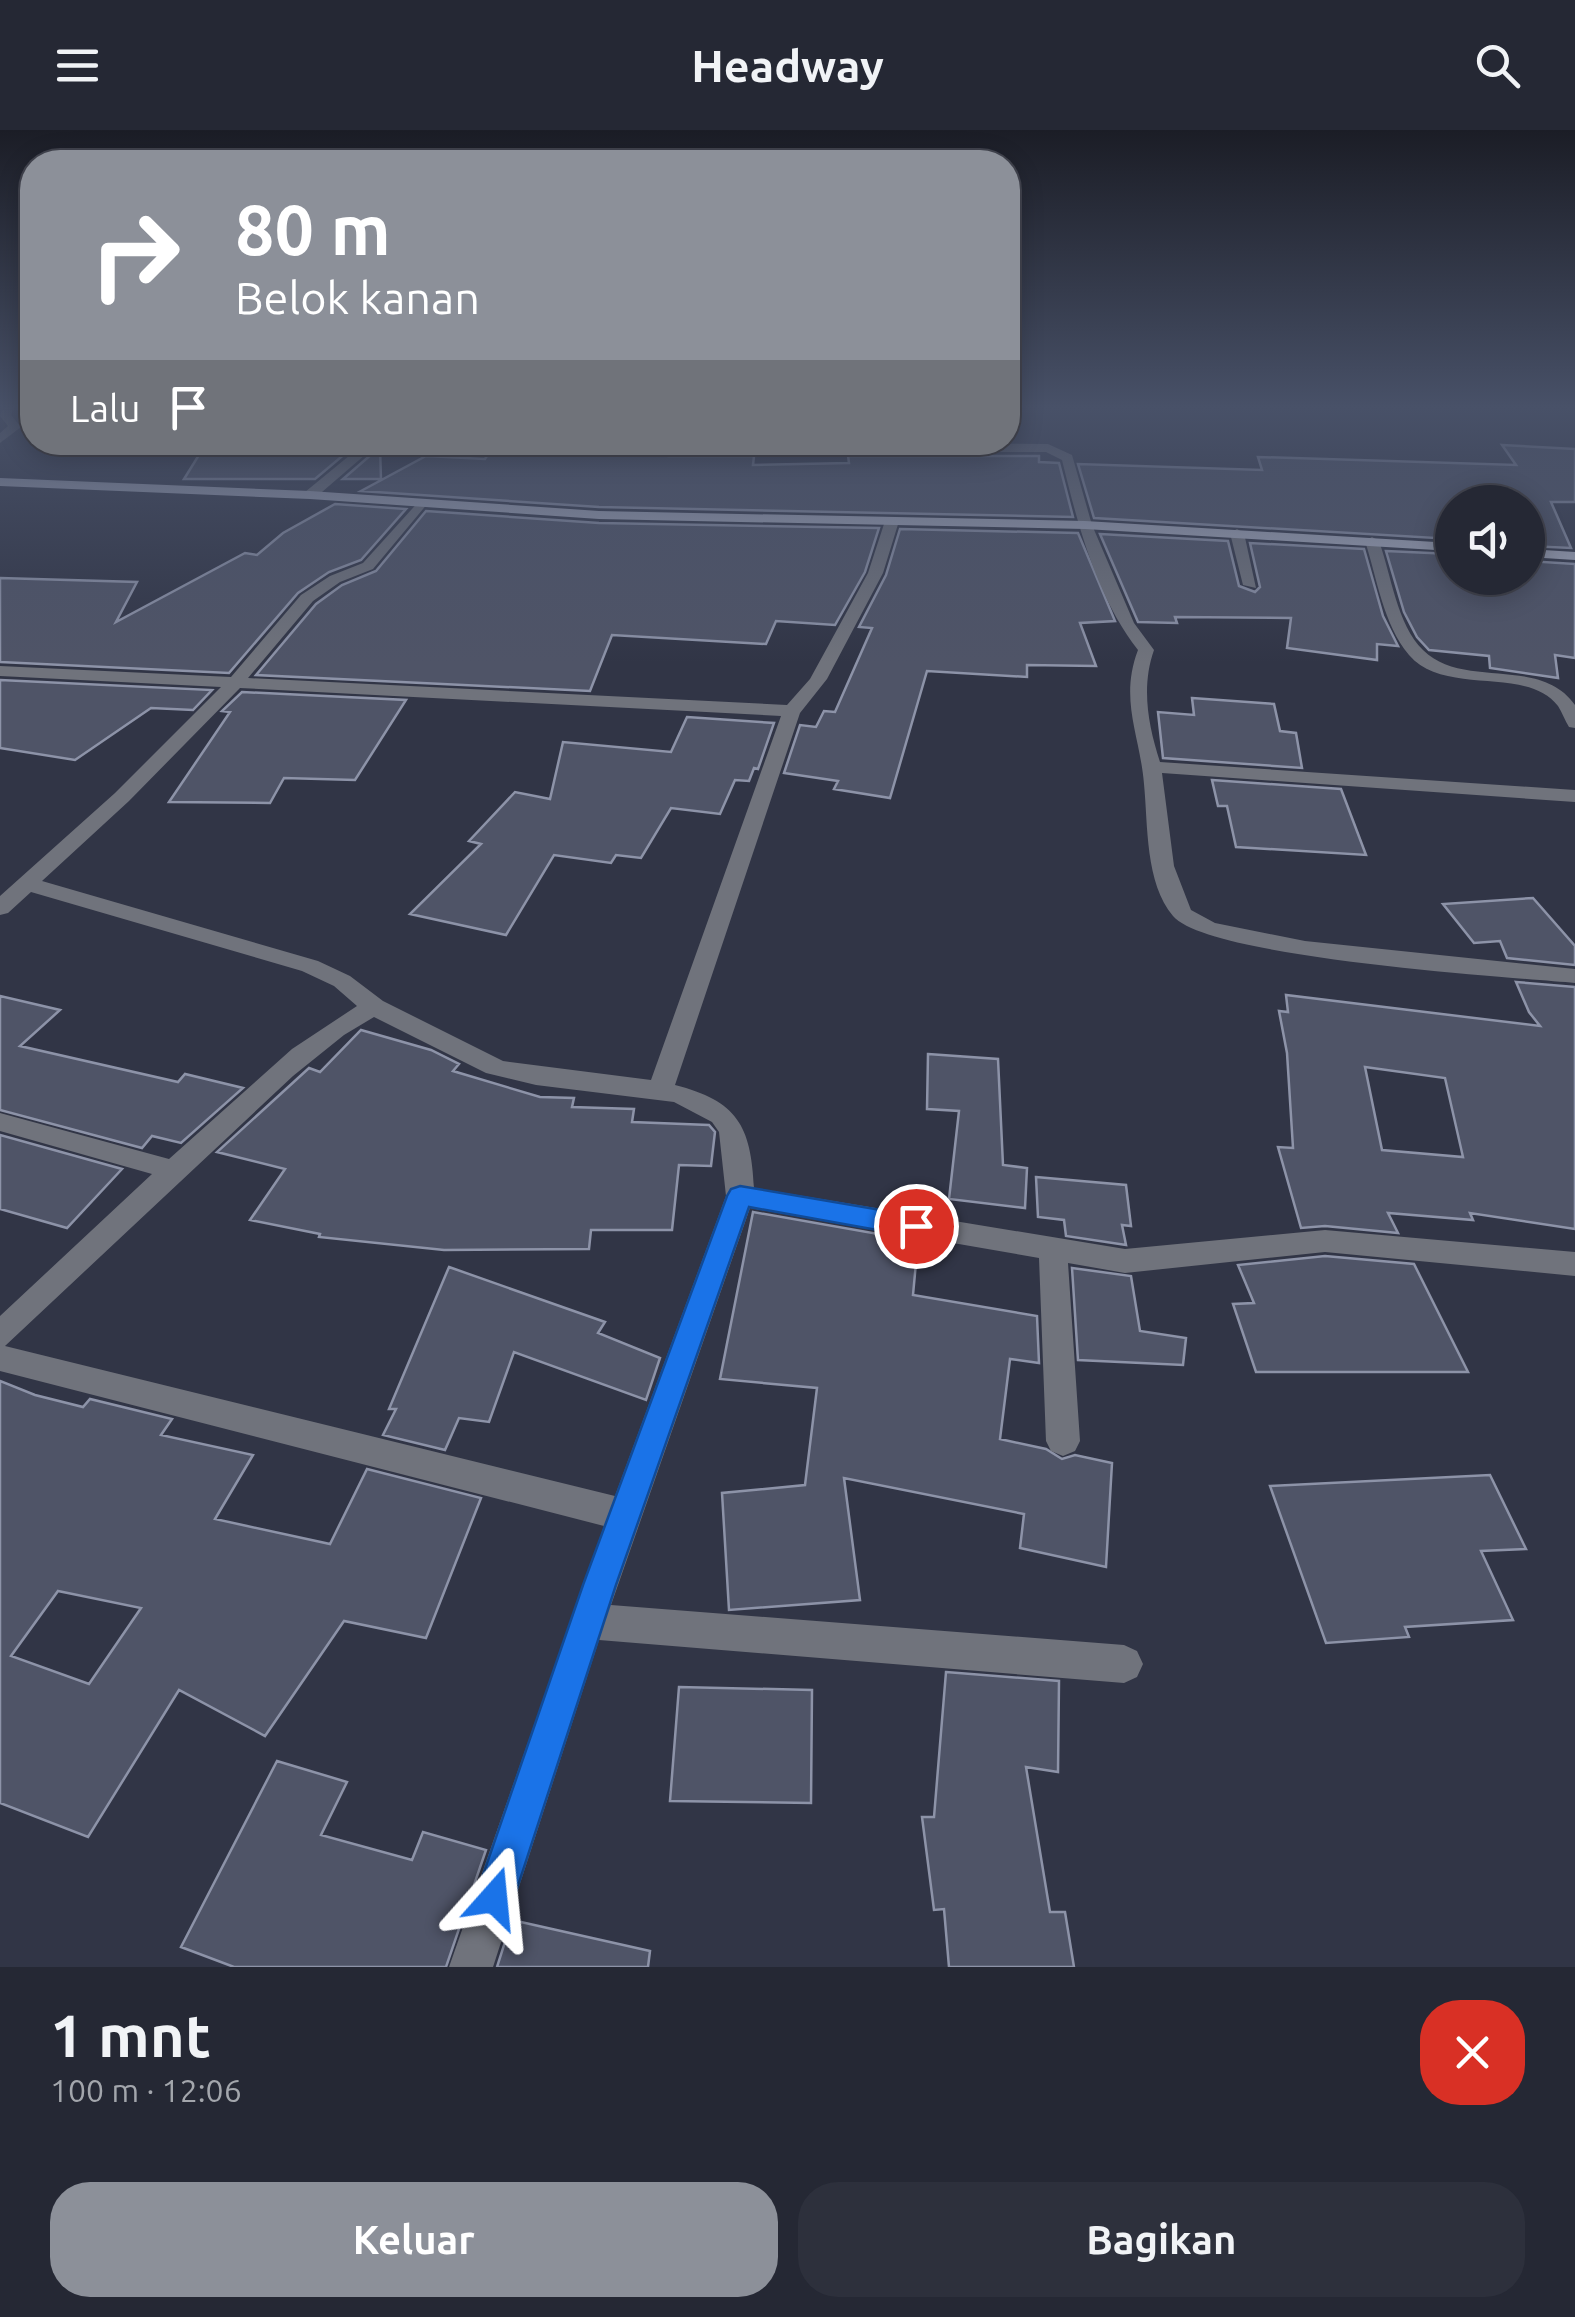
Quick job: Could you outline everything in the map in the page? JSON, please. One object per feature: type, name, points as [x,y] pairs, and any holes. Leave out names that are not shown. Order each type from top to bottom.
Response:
[{"type":"main road","points":[[215,492],[617,515],[1085,525],[1435,546]]},
{"type":"main road","points":[[1545,554],[1575,556]]},
{"type":"street","points":[[310,496],[315,492]]},
{"type":"street","points":[[1075,492],[1126,624],[1146,650],[1138,672],[1140,728],[1152,766],[1168,886],[1183,916],[1208,928],[1262,941],[1394,959],[1575,976]]},
{"type":"street","points":[[0,908],[122,798],[236,682],[307,598],[336,579],[368,566],[421,503]]},
{"type":"street","points":[[660,1091],[792,712],[813,692],[846,622],[878,574],[889,545],[892,521]]},
{"type":"street","points":[[1236,533],[1251,584]]},
{"type":"street","points":[[1372,541],[1403,630],[1419,657],[1448,669],[1541,688],[1566,703],[1575,723]]},
{"type":"street","points":[[0,671],[792,712]]},
{"type":"street","points":[[1152,766],[1575,796]]},
{"type":"street","points":[[28,884],[310,966],[342,982],[374,1007],[452,1048],[511,1072],[660,1091],[698,1102],[724,1117],[737,1148],[740,1196],[625,1514],[471,1967]]},
{"type":"street","points":[[0,1336],[173,1170],[308,1049],[345,1020],[374,1007]]},
{"type":"street","points":[[0,1122],[173,1170]]},
{"type":"street","points":[[740,1196],[1125,1261],[1325,1241],[1575,1264]]},
{"type":"street","points":[[1052,1251],[1063,1440]]},
{"type":"street","points":[[0,1358],[625,1514]]},
{"type":"street","points":[[588,1621],[1124,1664]]},
{"type":"building","points":[[372,492],[1066,492],[1073,517],[599,507]]},
{"type":"building","points":[[1086,492],[1435,492],[1435,538],[1094,518]]},
{"type":"building","points":[[1545,492],[1575,492],[1575,502],[1551,502],[1571,548],[1545,547]]},
{"type":"building","points":[[335,504],[406,509],[361,560],[329,572],[298,593],[229,673],[0,662],[0,578],[137,582],[116,622],[245,553],[257,555],[283,533]]},
{"type":"building","points":[[426,511],[599,523],[879,528],[865,572],[835,625],[776,621],[766,644],[612,635],[590,691],[256,675],[316,604],[342,585],[376,571]]},
{"type":"building","points":[[900,529],[1078,533],[1115,621],[1080,623],[1096,666],[1027,665],[1027,677],[927,671],[890,798],[834,789],[838,781],[784,773],[800,725],[816,727],[824,711],[835,712],[872,628],[859,627],[886,575]]},
{"type":"building","points":[[1100,534],[1228,541],[1239,586],[1255,592],[1260,587],[1250,543],[1364,549],[1383,616],[1398,646],[1377,644],[1377,660],[1287,648],[1291,618],[1175,617],[1177,623],[1138,622]]},
{"type":"building","points":[[1386,551],[1435,553],[1435,595],[1545,595],[1545,562],[1575,564],[1575,658],[1555,655],[1558,678],[1490,668],[1489,656],[1429,650],[1404,612]]},
{"type":"building","points":[[0,680],[212,690],[193,710],[151,708],[75,760],[0,748]]},
{"type":"building","points":[[242,692],[406,700],[355,780],[284,778],[270,803],[169,802],[230,712],[222,711]]},
{"type":"building","points":[[1192,698],[1274,704],[1280,731],[1296,733],[1302,768],[1163,758],[1158,712],[1194,715]]},
{"type":"building","points":[[687,717],[774,723],[758,769],[754,768],[749,781],[735,780],[720,814],[671,808],[641,858],[616,855],[611,863],[554,855],[506,935],[410,914],[481,844],[469,841],[515,792],[550,799],[563,742],[671,752]]},
{"type":"building","points":[[1212,780],[1341,789],[1366,855],[1236,847],[1227,806],[1218,806]]},
{"type":"building","points":[[1533,898],[1575,946],[1575,965],[1507,958],[1500,941],[1474,943],[1443,904]]},
{"type":"building","points":[[1516,982],[1575,987],[1575,1229],[1470,1213],[1473,1220],[1388,1213],[1398,1233],[1325,1226],[1301,1228],[1278,1147],[1293,1148],[1287,1053],[1279,1011],[1288,1012],[1286,995],[1540,1026]],"holes":[[[1365,1067],[1445,1078],[1463,1157],[1382,1150]]]},
{"type":"building","points":[[0,996],[60,1010],[20,1046],[178,1082],[185,1074],[243,1088],[181,1143],[152,1136],[142,1148],[0,1110]]},
{"type":"building","points":[[361,1030],[431,1050],[459,1064],[453,1071],[540,1097],[574,1098],[572,1107],[634,1109],[632,1122],[709,1125],[715,1132],[711,1166],[679,1165],[672,1230],[591,1230],[589,1249],[444,1250],[319,1237],[320,1234],[250,1220],[285,1169],[217,1152],[309,1068],[320,1072]]},
{"type":"building","points":[[928,1054],[998,1059],[1003,1165],[1027,1168],[1025,1208],[949,1199],[959,1111],[927,1109]]},
{"type":"building","points":[[0,1135],[122,1169],[67,1228],[0,1209]]},
{"type":"building","points":[[1036,1177],[1126,1185],[1131,1226],[1122,1225],[1126,1245],[1066,1236],[1064,1220],[1038,1217]]},
{"type":"building","points":[[753,1212],[918,1241],[913,1295],[1037,1316],[1039,1363],[1010,1359],[1000,1439],[1046,1449],[1062,1459],[1075,1455],[1112,1463],[1106,1567],[1020,1548],[1024,1514],[844,1478],[860,1600],[729,1610],[722,1493],[805,1485],[817,1388],[720,1379]]},
{"type":"building","points":[[1325,1256],[1414,1264],[1468,1372],[1256,1372],[1233,1304],[1254,1303],[1238,1265]]},
{"type":"building","points":[[449,1267],[605,1322],[598,1333],[660,1358],[646,1400],[514,1352],[489,1422],[459,1418],[445,1450],[383,1435],[396,1409],[389,1409]]},
{"type":"building","points":[[1072,1268],[1131,1276],[1140,1331],[1186,1338],[1183,1365],[1078,1360]]},
{"type":"building","points":[[0,1381],[83,1407],[90,1399],[172,1419],[161,1435],[253,1455],[215,1519],[330,1544],[367,1469],[481,1498],[426,1638],[344,1621],[265,1736],[179,1690],[88,1837],[0,1803]],"holes":[[[58,1591],[141,1608],[89,1684],[11,1656]]]},
{"type":"building","points":[[1490,1475],[1526,1549],[1481,1551],[1513,1620],[1405,1627],[1409,1637],[1326,1643],[1270,1486]]},
{"type":"building","points":[[946,1672],[1059,1681],[1058,1772],[1026,1767],[1050,1912],[1065,1912],[1074,1967],[949,1967],[944,1909],[934,1910],[922,1817],[934,1817]]},
{"type":"building","points":[[679,1687],[812,1690],[811,1803],[670,1801]]},
{"type":"building","points":[[277,1761],[347,1782],[321,1835],[412,1860],[423,1832],[486,1850],[446,1967],[234,1967],[181,1947]]},
{"type":"building","points":[[512,1920],[650,1951],[648,1967],[497,1967]]},
{"type":"route","points":[[494,1898],[600,1585],[740,1196],[916,1226]]}]
